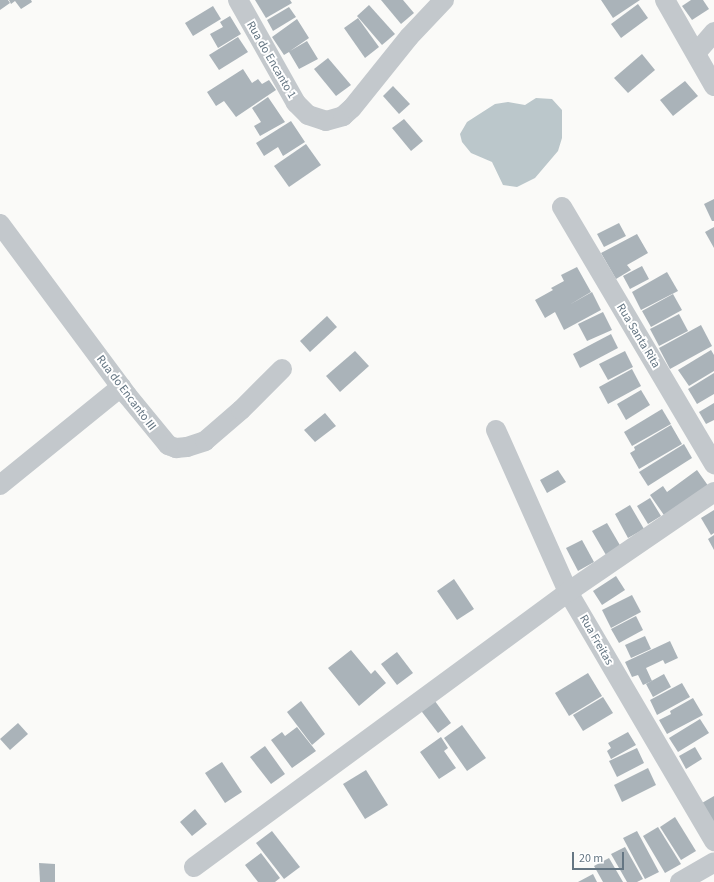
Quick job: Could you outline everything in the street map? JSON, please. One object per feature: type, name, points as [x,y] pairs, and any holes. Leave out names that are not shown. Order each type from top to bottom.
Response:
[{"type":"street","name":"Rua do Encanto 1","points":[[238,0],[284,85],[302,110],[326,121],[336,120],[352,108],[409,37],[444,0]]},
{"type":"street","points":[[665,0],[714,86]]},
{"type":"street","points":[[696,53],[714,32]]},
{"type":"street","name":"Rua Santa Rita","points":[[562,207],[714,464]]},
{"type":"street","name":"Rua do Encanto III","points":[[0,224],[122,387],[168,445],[176,448],[187,447],[205,441],[220,429],[282,369]]},
{"type":"street","points":[[0,485],[122,387]]},
{"type":"street","name":"Rua Freitas","points":[[496,430],[568,592],[714,841]]},
{"type":"street","points":[[194,866],[568,592],[714,492]]},
{"type":"street","points":[[680,882],[714,862]]},
{"type":"shaded area","points":[[536,98],[552,99],[562,110],[562,138],[558,151],[535,178],[517,187],[503,185],[492,162],[471,153],[462,142],[460,134],[467,122],[495,104],[508,102],[525,105]]},
{"type":"building","points":[[0,0],[8,0],[10,3],[0,10]]},
{"type":"building","points":[[9,0],[31,0],[32,2],[21,9],[15,1],[11,4]]},
{"type":"building","points":[[255,0],[290,0],[292,3],[266,18]]},
{"type":"building","points":[[381,0],[403,0],[414,13],[401,24]]},
{"type":"building","points":[[601,0],[640,0],[613,18]]},
{"type":"building","points":[[691,0],[703,0],[709,9],[692,20],[682,6]]},
{"type":"building","points":[[638,4],[648,18],[621,38],[611,24]]},
{"type":"building","points":[[369,5],[395,34],[382,45],[357,16]]},
{"type":"building","points":[[213,6],[221,19],[193,36],[185,23]]},
{"type":"building","points":[[289,7],[296,17],[273,31],[267,20]]},
{"type":"building","points":[[230,16],[241,34],[218,48],[210,34],[223,27],[220,22]]},
{"type":"building","points":[[358,18],[379,47],[365,58],[344,28]]},
{"type":"building","points":[[297,19],[309,38],[290,51],[307,41],[318,59],[299,69],[289,52],[284,55],[272,37]]},
{"type":"building","points":[[238,37],[248,52],[219,70],[209,55]]},
{"type":"building","points":[[642,54],[655,70],[628,93],[614,78]]},
{"type":"building","points":[[328,58],[351,85],[336,96],[314,69]]},
{"type":"building","points":[[243,69],[252,83],[258,79],[262,84],[269,80],[276,90],[236,117],[224,101],[216,106],[207,92]]},
{"type":"building","points":[[685,81],[698,96],[673,116],[660,100]]},
{"type":"building","points":[[393,86],[410,104],[399,114],[383,96]]},
{"type":"building","points":[[268,97],[285,122],[260,136],[254,126],[261,122],[252,108]]},
{"type":"building","points":[[404,119],[423,141],[411,151],[392,128]]},
{"type":"building","points":[[291,121],[305,142],[283,156],[278,147],[264,156],[256,143]]},
{"type":"building","points":[[306,144],[321,165],[289,187],[274,166]]},
{"type":"building","points":[[714,199],[714,221],[712,221],[704,204]]},
{"type":"building","points":[[619,223],[626,236],[604,247],[597,234]]},
{"type":"building","points":[[714,227],[714,248],[705,232]]},
{"type":"building","points":[[637,234],[648,253],[627,265],[631,270],[616,279],[601,253]]},
{"type":"building","points":[[642,266],[649,279],[630,289],[623,276]]},
{"type":"building","points":[[577,267],[591,292],[569,305],[592,292],[601,310],[564,330],[555,312],[545,318],[535,300],[553,290],[551,288],[564,281],[561,275]]},
{"type":"building","points":[[667,272],[678,291],[641,310],[632,292]]},
{"type":"building","points":[[673,294],[682,310],[651,327],[642,311]]},
{"type":"building","points":[[603,312],[612,330],[587,341],[578,324]]},
{"type":"building","points":[[679,314],[688,331],[659,346],[650,329]]},
{"type":"building","points":[[327,316],[337,327],[310,352],[300,341]]},
{"type":"building","points":[[701,325],[712,346],[670,369],[659,348]]},
{"type":"building","points":[[611,334],[618,348],[580,368],[573,354]]},
{"type":"building","points":[[711,350],[714,355],[714,371],[689,386],[678,370]]},
{"type":"building","points":[[355,351],[369,366],[340,392],[326,376]]},
{"type":"building","points":[[625,351],[633,367],[608,380],[599,364]]},
{"type":"building","points":[[632,369],[641,386],[608,404],[599,387]]},
{"type":"building","points":[[714,373],[714,394],[697,404],[688,389]]},
{"type":"building","points":[[641,390],[650,405],[626,420],[617,404]]},
{"type":"building","points":[[714,403],[714,420],[706,424],[699,412]]},
{"type":"building","points":[[662,409],[671,424],[632,446],[624,432]]},
{"type":"building","points":[[325,413],[336,426],[315,442],[304,430]]},
{"type":"building","points":[[671,425],[682,444],[639,469],[630,453],[635,450],[634,447]]},
{"type":"building","points":[[684,444],[692,458],[648,486],[639,472]]},
{"type":"building","points":[[558,470],[566,482],[547,493],[540,480]]},
{"type":"building","points":[[697,470],[709,487],[666,518],[650,495],[663,486],[667,492]]},
{"type":"building","points":[[650,498],[661,516],[648,524],[637,506]]},
{"type":"building","points":[[630,505],[644,529],[628,538],[615,514]]},
{"type":"building","points":[[714,510],[714,533],[711,535],[701,518]]},
{"type":"building","points":[[607,523],[621,547],[606,555],[592,531]]},
{"type":"building","points":[[714,535],[714,550],[708,539]]},
{"type":"building","points":[[582,540],[594,562],[578,571],[566,548]]},
{"type":"building","points":[[616,576],[625,590],[602,605],[593,591]]},
{"type":"building","points":[[454,579],[474,609],[457,620],[437,591]]},
{"type":"building","points":[[632,595],[641,612],[611,628],[602,610]]},
{"type":"building","points":[[636,616],[643,630],[619,643],[611,629]]},
{"type":"building","points":[[645,636],[651,649],[631,658],[625,645]]},
{"type":"building","points":[[670,641],[678,658],[665,664],[663,660],[646,668],[652,681],[643,685],[638,675],[632,677],[625,662]]},
{"type":"building","points":[[351,650],[371,674],[375,670],[386,683],[359,706],[328,668]]},
{"type":"building","points":[[397,652],[413,673],[397,685],[381,664]]},
{"type":"building","points":[[588,673],[602,696],[569,716],[555,693]]},
{"type":"building","points":[[664,674],[671,687],[653,697],[646,684]]},
{"type":"building","points":[[682,683],[690,697],[657,715],[650,700]]},
{"type":"building","points":[[432,697],[451,723],[438,733],[419,708]]},
{"type":"building","points":[[603,697],[613,713],[583,731],[573,715]]},
{"type":"building","points":[[693,698],[703,715],[667,734],[659,720],[671,714],[670,711]]},
{"type":"building","points":[[301,701],[325,734],[312,745],[287,712]]},
{"type":"building","points":[[700,719],[709,733],[678,752],[669,738]]},
{"type":"building","points":[[18,723],[28,734],[10,750],[0,739]]},
{"type":"building","points":[[462,725],[486,758],[467,771],[444,738]]},
{"type":"building","points":[[297,727],[316,751],[292,768],[271,740],[282,732],[285,736]]},
{"type":"building","points":[[628,732],[636,745],[611,759],[607,751],[611,748],[608,743]]},
{"type":"building","points":[[441,737],[448,748],[444,751],[456,768],[439,779],[420,752]]},
{"type":"building","points":[[265,746],[285,774],[271,784],[250,757]]},
{"type":"building","points":[[695,747],[702,759],[686,769],[679,756]]},
{"type":"building","points":[[637,748],[644,763],[617,777],[609,761]]},
{"type":"building","points":[[222,762],[242,792],[225,803],[205,773]]},
{"type":"building","points":[[648,768],[656,785],[622,802],[614,785]]},
{"type":"building","points":[[366,770],[388,805],[365,819],[343,784]]},
{"type":"building","points":[[714,796],[714,824],[702,803]]},
{"type":"building","points":[[195,809],[207,824],[192,836],[180,822]]},
{"type":"building","points":[[675,817],[696,851],[681,860],[660,827]]},
{"type":"building","points":[[658,827],[681,864],[665,873],[643,836]]},
{"type":"building","points":[[272,831],[300,867],[284,879],[256,843]]},
{"type":"building","points":[[637,831],[659,872],[645,879],[623,838]]},
{"type":"building","points":[[625,847],[643,879],[637,882],[627,882],[611,854]]},
{"type":"building","points":[[261,853],[280,878],[275,882],[258,882],[245,865]]},
{"type":"building","points":[[609,858],[623,882],[603,882],[594,866]]},
{"type":"building","points":[[39,863],[55,864],[55,882],[40,882]]},
{"type":"building","points":[[593,874],[597,882],[578,882]]}]
